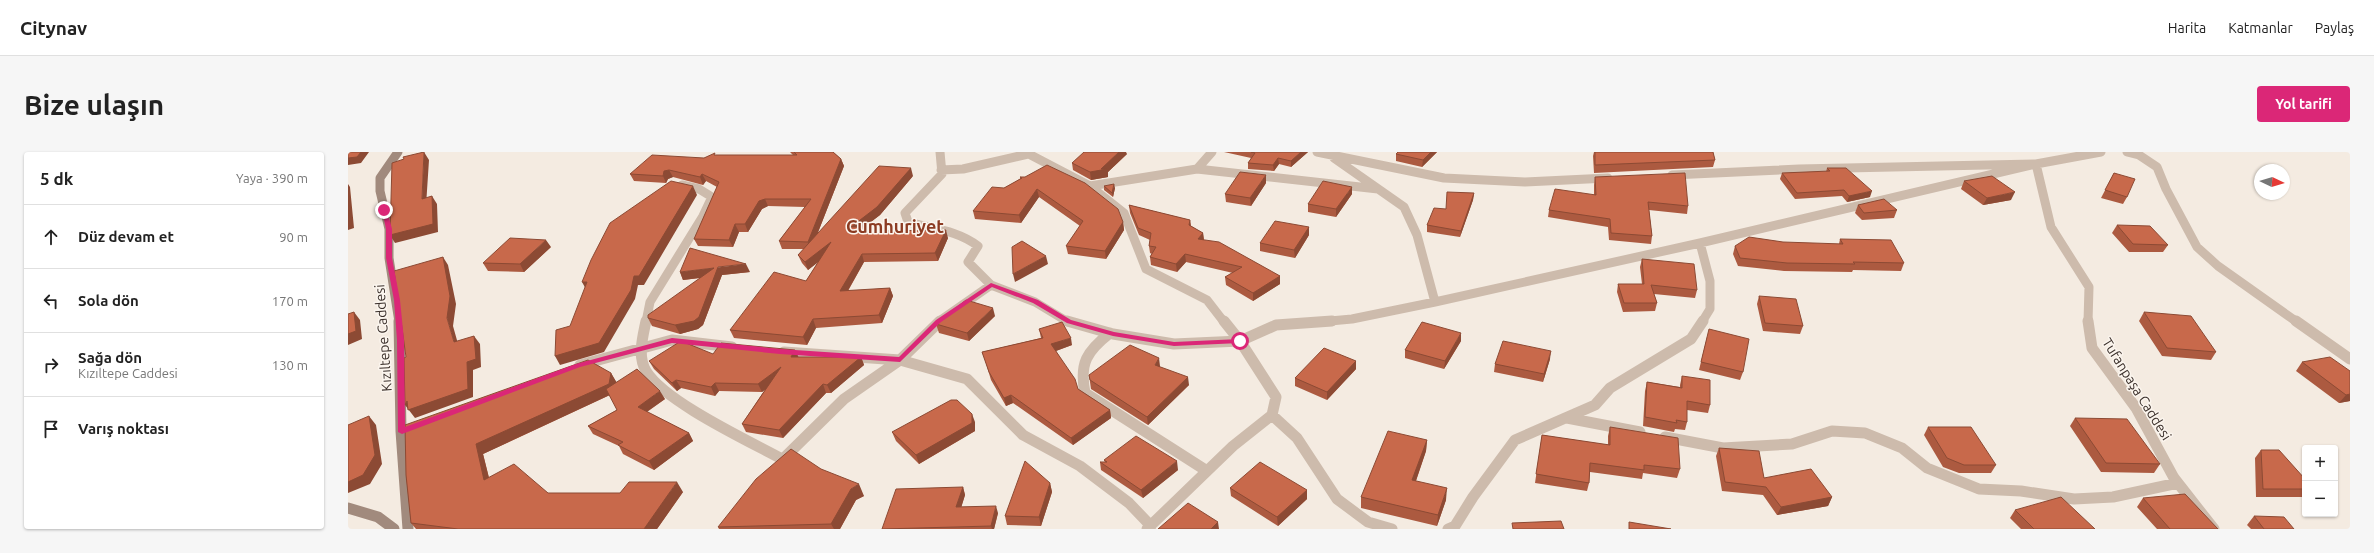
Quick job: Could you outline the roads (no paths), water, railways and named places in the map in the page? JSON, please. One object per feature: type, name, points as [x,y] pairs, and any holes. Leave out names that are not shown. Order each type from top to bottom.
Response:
[{"type":"street","name":"Kızıltepe Caddesi","points":[[398,152],[380,178],[380,191],[389,229],[389,258],[397,300],[401,340],[408,529]]},
{"type":"street","points":[[940,152],[942,174],[905,213],[908,222],[951,230],[968,238],[978,246],[968,262],[991,285],[1036,302],[1069,322],[1110,333],[1174,344],[1240,341],[1276,325],[1352,319],[1435,302],[1700,244],[2036,164],[2101,152]]},
{"type":"street","points":[[1197,169],[1212,152]]},
{"type":"street","points":[[1317,152],[1333,154],[1444,178],[1524,182],[1619,178]]},
{"type":"street","points":[[2127,152],[2139,155],[2157,167],[2166,189],[2198,247],[2218,266],[2350,359]]},
{"type":"street","points":[[773,351],[900,360],[967,379],[1023,435],[1080,466],[1130,503],[1149,527],[1232,446],[1272,415],[1276,397],[1240,341],[1207,300],[1146,269],[1124,213],[1090,186],[1026,153],[969,168],[941,170]]},
{"type":"street","points":[[1333,154],[1404,207],[1417,235],[1435,302]]},
{"type":"street","points":[[1666,176],[1799,169],[2036,164]]},
{"type":"street","name":"Tufanpaşa Caddesi","points":[[2036,164],[2051,227],[2089,287],[2087,316],[2092,348],[2136,408],[2178,483],[2214,529]]},
{"type":"street","points":[[1090,186],[1197,169],[1378,189]]},
{"type":"street","points":[[672,183],[699,189],[712,196],[703,216],[650,302],[641,349],[646,370],[658,384],[684,405],[782,459]]},
{"type":"street","points":[[1448,529],[1455,526],[1473,497],[1516,440],[1595,405],[1610,388],[1691,339],[1710,309],[1710,281],[1700,244]]},
{"type":"street","points":[[772,470],[844,399],[900,360],[939,321],[991,285]]},
{"type":"street","points":[[1110,333],[1097,343],[1084,361],[1081,370],[1085,393],[1207,471]]},
{"type":"street","points":[[571,368],[672,340],[742,348]]},
{"type":"street","points":[[1272,415],[1297,438],[1337,499],[1368,522],[1392,529]]},
{"type":"street","points":[[1567,418],[1723,448],[1768,447],[1792,444],[1832,431],[1865,434],[1902,448],[1927,468],[1978,489],[2021,491],[2074,499],[2113,497],[2178,483]]},
{"type":"street","points":[[348,508],[378,517],[394,529]]},
{"type":"district","name":"Cumhuriyet","points":[[895,226]]}]
